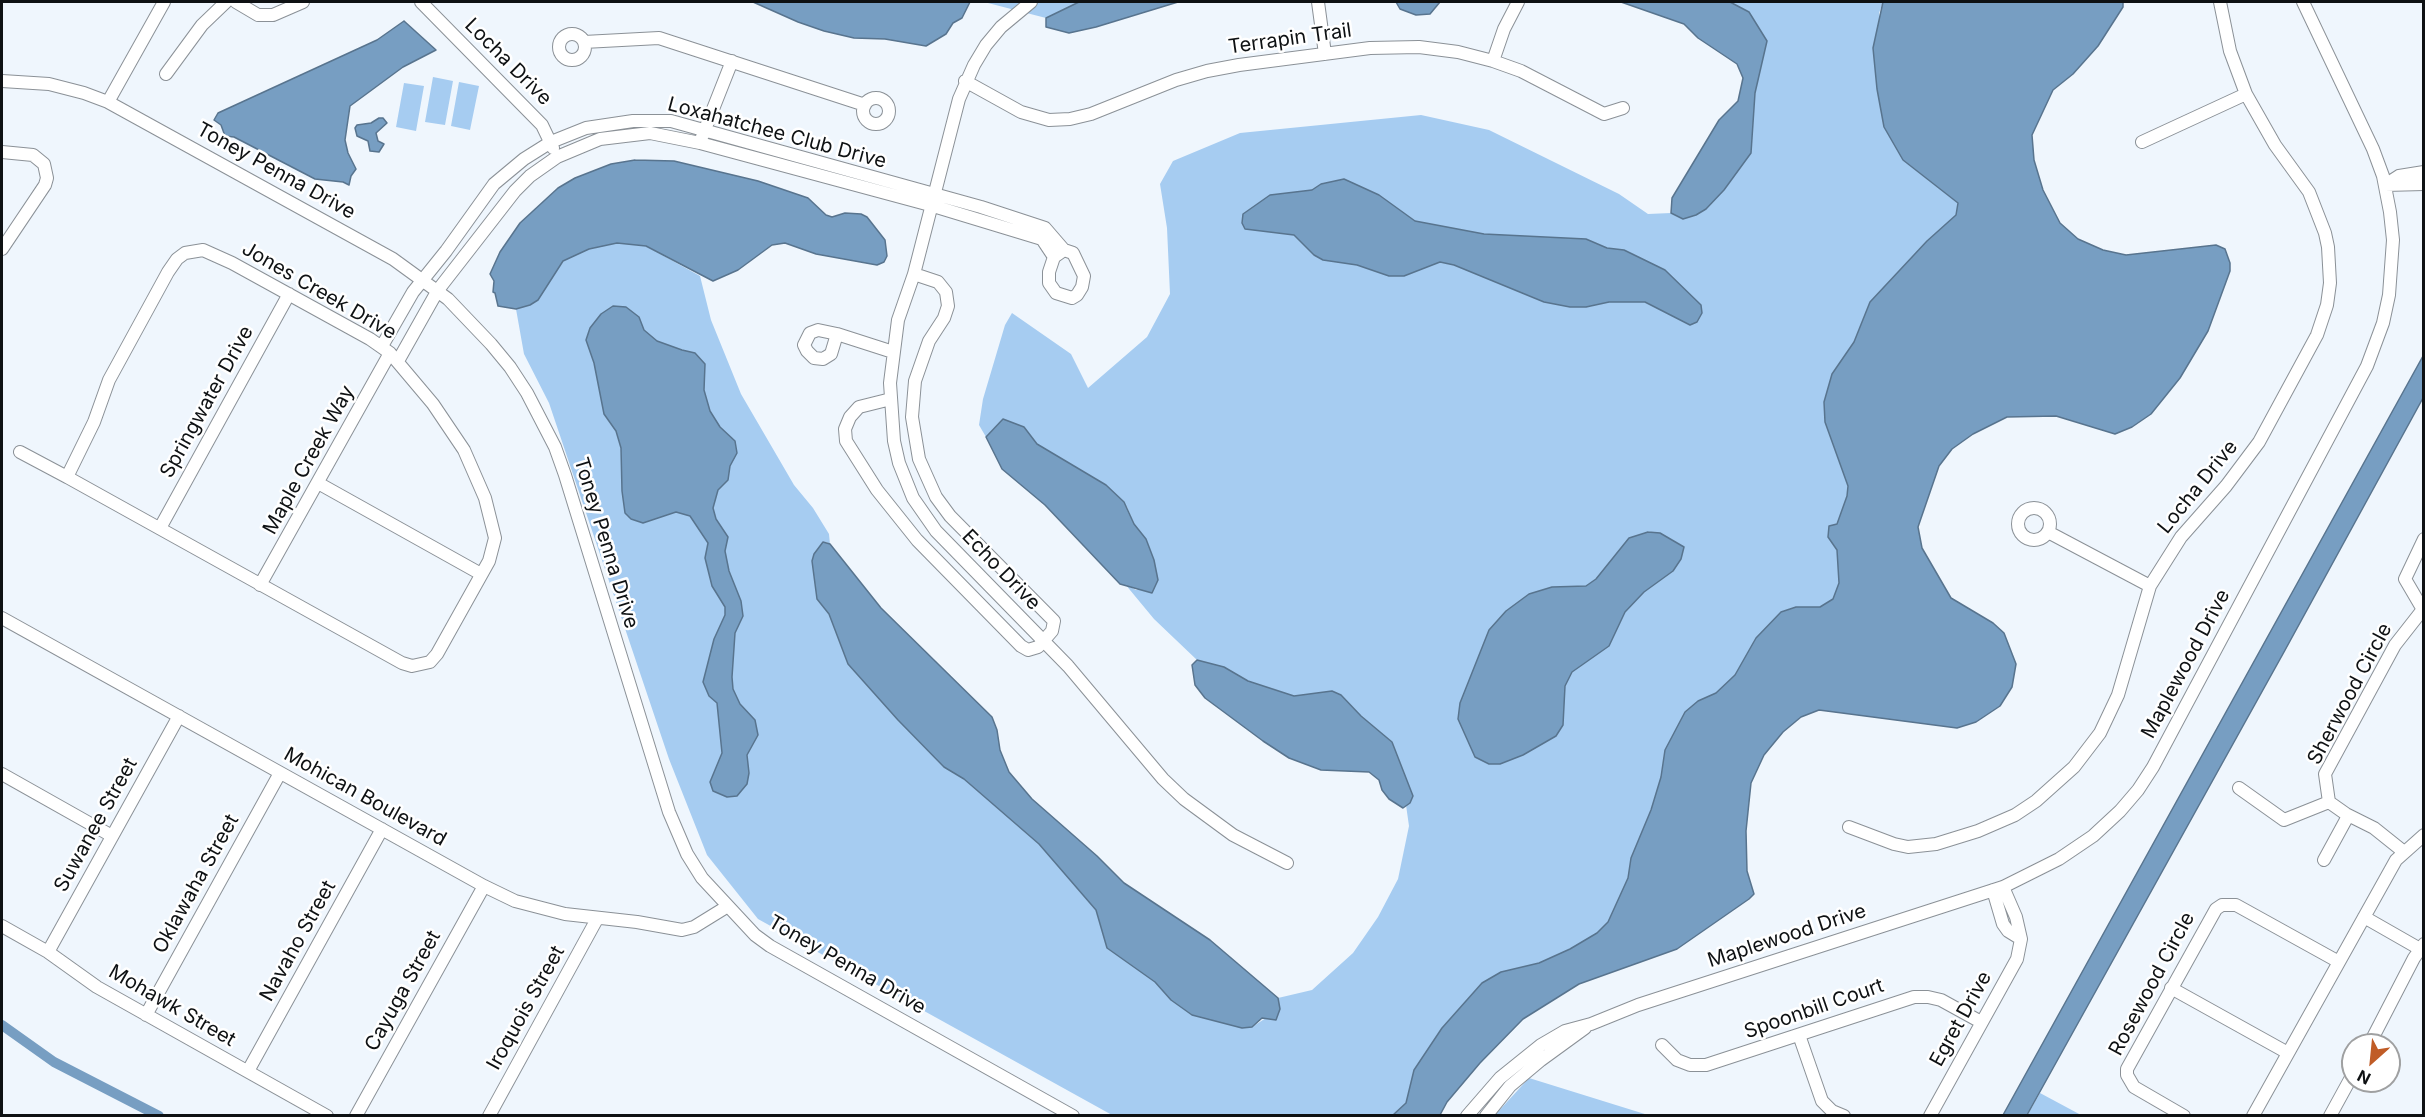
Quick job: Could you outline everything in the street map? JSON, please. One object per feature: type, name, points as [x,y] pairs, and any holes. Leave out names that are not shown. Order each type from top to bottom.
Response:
[{"type":"street","points":[[108,102],[164,2]]},
{"type":"street","points":[[166,74],[202,25],[226,2]]},
{"type":"street","points":[[236,2],[258,15],[273,15],[303,2]]},
{"type":"street","name":"Locha Drive","points":[[420,2],[542,125],[557,157]]},
{"type":"street","name":"Echo Drive","points":[[1030,2],[1001,27],[986,45],[965,81],[931,199],[914,274],[898,320],[893,352],[891,399],[894,441],[899,463],[906,484],[921,511],[950,546],[1095,696],[1142,757],[1184,799],[1233,835],[1287,863]]},
{"type":"street","points":[[1318,2],[1325,54]]},
{"type":"street","points":[[1493,61],[1503,29],[1518,2]]},
{"type":"street","name":"Locha Drive","points":[[1849,827],[1908,847],[1936,844],[1994,825],[2014,815],[2056,785],[2090,747],[2108,718],[2124,678],[2132,641],[2150,586],[2181,537],[2232,479],[2259,442],[2311,349],[2327,305],[2330,284],[2328,247],[2318,212],[2309,192],[2275,145],[2246,94],[2230,51],[2220,2]]},
{"type":"street","name":"Maplewood Drive","points":[[1467,1116],[1500,1078],[1541,1045],[1565,1031],[1591,1024],[1638,1005],[1998,889],[2059,859],[2093,836],[2120,811],[2153,766],[2374,349],[2383,322],[2393,268],[2391,212],[2385,185],[2373,149],[2303,2]]},
{"type":"street","points":[[584,42],[659,38],[865,105]]},
{"type":"street","name":"Terrapin Trail","points":[[965,81],[1034,117],[1070,119],[1091,114],[1176,80],[1207,72],[1325,54],[1389,47],[1419,47],[1458,52],[1493,61],[1530,75],[1604,114],[1623,108]]},
{"type":"street","points":[[700,143],[732,61]]},
{"type":"street","name":"Toney Penna Drive","points":[[2,81],[50,84],[108,102],[393,259],[438,290],[471,321],[510,368],[527,393],[550,438],[565,475],[669,812],[687,854],[702,878],[755,934],[792,959],[1073,1116]]},
{"type":"street","points":[[2142,141],[2246,94]]},
{"type":"street","name":"Loxahatchee Club Drive","points":[[424,280],[494,184],[524,159],[551,142],[586,128],[633,121],[671,121],[931,199]]},
{"type":"street","name":"Loxahatchee Club Drive","points":[[438,290],[515,190],[557,157],[600,138],[650,133],[931,199]]},
{"type":"street","points":[[2,152],[33,155],[44,164],[47,178],[45,185],[2,249]]},
{"type":"street","points":[[2385,185],[2399,176],[2424,172]]},
{"type":"street","points":[[2385,185],[2424,184]]},
{"type":"street","points":[[931,199],[1042,239],[1059,253]]},
{"type":"street","name":"Jones Creek Drive","points":[[20,452],[393,659],[412,666],[430,662],[437,654],[490,559],[495,538],[493,522],[482,488],[464,450],[449,427],[390,353],[212,252],[194,251],[177,259],[168,272],[109,380],[96,418],[67,477]]},
{"type":"street","points":[[891,399],[859,407],[850,417],[845,429],[846,441],[877,490],[899,519],[948,573],[1021,646],[1034,650],[1052,631],[1054,621],[950,516],[936,497],[919,459],[912,417],[915,381],[929,341],[944,318],[948,306],[946,292],[938,282],[914,274]]},
{"type":"street","name":"Maple Creek Way","points":[[260,585],[390,353],[413,292],[424,280]]},
{"type":"street","name":"Maple Creek Way","points":[[390,353],[438,290]]},
{"type":"street","name":"Springwater Drive","points":[[160,528],[289,294]]},
{"type":"street","points":[[837,334],[893,352]]},
{"type":"street","points":[[318,483],[481,574]]},
{"type":"street","points":[[2048,532],[2150,586]]},
{"type":"street","name":"Sherwood Circle","points":[[2330,802],[2325,774],[2395,645],[2423,608],[2405,579],[2424,539]]},
{"type":"street","name":"Mohican Boulevard","points":[[2,618],[484,886],[515,901],[540,909],[597,919],[637,922],[682,930],[694,927],[728,906]]},
{"type":"street","name":"Suwanee Street","points":[[48,952],[178,716]]},
{"type":"street","name":"Oklawaha Street","points":[[146,1015],[280,773]]},
{"type":"street","points":[[2,774],[112,836]]},
{"type":"street","points":[[2239,789],[2284,820],[2330,802],[2348,816],[2374,828],[2404,852]]},
{"type":"street","points":[[2324,860],[2348,816]]},
{"type":"street","name":"Navaho Street","points":[[248,1071],[382,829]]},
{"type":"street","points":[[2253,1116],[2396,860],[2424,836]]},
{"type":"street","name":"Cayuga Street","points":[[356,1116],[484,886]]},
{"type":"street","name":"Egret Drive","points":[[1930,1116],[2017,959],[2021,939],[2008,932],[1997,911],[1998,889]]},
{"type":"street","name":"Rosewood Circle","points":[[2184,1116],[2134,1087],[2127,1075],[2130,1062],[2216,909],[2236,904],[2339,962]]},
{"type":"street","points":[[2364,917],[2422,947],[2375,1033]]},
{"type":"street","name":"Iroquois Street","points":[[489,1116],[597,919]]},
{"type":"street","name":"Mohawk Street","points":[[2,926],[48,952],[97,987],[327,1116]]},
{"type":"street","points":[[2171,988],[2288,1053]]},
{"type":"street","name":"Spoonbill Court","points":[[1662,1045],[1677,1060],[1698,1066],[1713,1064],[1914,997],[1941,1000],[1982,1022]]},
{"type":"street","name":"Maplewood Drive","points":[[1486,1116],[1510,1086],[1541,1060],[1591,1024]]},
{"type":"street","points":[[1799,1035],[1822,1101],[1832,1111],[1844,1116]]},
{"type":"street","points":[[2330,1116],[2343,1093]]},
{"type":"shaded area","points":[[753,2],[970,2],[962,18],[953,23],[946,34],[926,46],[885,39],[854,38],[824,31]]},
{"type":"shaded area","points":[[984,2],[1079,2],[1046,18]]},
{"type":"shaded area","points":[[1079,2],[1178,2],[1069,33],[1046,27],[1046,18]]},
{"type":"shaded area","points":[[1396,2],[1440,2],[1430,14],[1416,15],[1400,9]]},
{"type":"shaded area","points":[[1621,2],[1730,2],[1749,12],[1767,41],[1755,93],[1751,153],[1724,190],[1706,209],[1696,215],[1683,219],[1671,213],[1672,198],[1719,120],[1738,101],[1743,78],[1737,64],[1698,38],[1684,24]]},
{"type":"shaded area","points":[[1730,2],[1883,2],[1879,13],[1903,160],[1958,203],[1956,215],[1927,241],[1870,302],[1854,342],[1832,374],[1824,402],[1848,486],[1847,496],[1837,524],[1829,527],[1828,537],[1837,550],[1839,584],[1833,599],[1820,607],[1796,607],[1765,630],[1756,638],[1735,675],[1716,693],[1699,701],[1665,750],[1661,777],[1651,810],[1631,858],[1628,878],[1608,922],[1597,933],[1570,949],[1539,963],[1501,972],[1482,983],[1442,1028],[1414,1070],[1406,1103],[1393,1115],[1112,1115],[758,919],[707,855],[669,759],[549,403],[524,354],[516,309],[530,305],[545,289],[563,261],[589,249],[617,243],[646,246],[700,276],[711,320],[741,394],[794,485],[813,508],[829,534],[830,544],[826,542],[815,581],[817,599],[829,614],[848,664],[944,767],[964,779],[1039,844],[1096,910],[1107,948],[1155,982],[1171,1000],[1192,1015],[1252,1027],[1280,1009],[1278,998],[1312,990],[1353,953],[1378,917],[1398,879],[1409,826],[1406,805],[1413,796],[1392,742],[1361,716],[1341,695],[1327,692],[1294,696],[1248,681],[1197,660],[1154,619],[1125,584],[1136,590],[1158,580],[1154,560],[1146,539],[1134,524],[1127,507],[1106,485],[1037,444],[1024,427],[1003,419],[986,437],[979,425],[983,399],[1005,325],[1012,313],[1071,354],[1088,388],[1147,337],[1170,294],[1167,228],[1160,184],[1173,161],[1240,133],[1421,115],[1489,130],[1619,194],[1648,214],[1671,213],[1683,219],[1751,153],[1755,93],[1767,41]]},
{"type":"shaded area","points":[[1883,2],[2123,2],[2123,7],[2098,46],[2073,74],[2053,90],[2032,135],[2034,160],[2043,190],[2060,223],[2078,239],[2103,250],[2126,255],[2216,245],[2225,249],[2230,271],[2208,331],[2180,378],[2151,414],[2132,427],[2115,434],[2056,416],[2007,417],[1973,434],[1952,449],[1939,466],[1918,527],[1922,548],[1951,598],[1993,623],[2004,633],[2016,664],[2012,687],[2000,706],[1976,722],[1957,728],[1819,710],[1801,717],[1783,732],[1764,755],[1751,783],[1746,831],[1747,871],[1754,894],[1749,899],[1677,949],[1579,984],[1523,1019],[1480,1063],[1447,1102],[1440,1115],[1393,1115],[1406,1103],[1414,1070],[1442,1028],[1482,983],[1501,972],[1539,963],[1570,949],[1597,933],[1608,922],[1628,878],[1631,858],[1651,810],[1661,777],[1665,750],[1685,712],[1698,701],[1716,693],[1735,675],[1756,638],[1781,612],[1796,607],[1820,607],[1833,599],[1839,583],[1837,550],[1828,537],[1829,526],[1837,524],[1847,496],[1848,486],[1825,422],[1824,402],[1832,374],[1854,342],[1870,302],[1927,241],[1956,215],[1958,203],[1903,160],[1884,127],[1873,48]]},
{"type":"shaded area","points":[[404,21],[436,50],[403,67],[350,106],[345,140],[348,153],[356,169],[349,185],[343,182],[315,179],[234,137],[225,136],[221,125],[214,120],[218,113],[377,40]]},
{"type":"shaded area","points":[[433,77],[453,81],[445,125],[425,122]]},
{"type":"shaded area","points":[[459,82],[479,86],[470,130],[451,126]]},
{"type":"shaded area","points":[[404,83],[424,86],[416,131],[396,127]]},
{"type":"shaded area","points":[[383,118],[387,123],[376,133],[378,141],[384,144],[379,152],[370,151],[368,141],[357,136],[355,128],[357,125],[371,123]]},
{"type":"shaded area","points":[[635,160],[674,161],[758,181],[808,198],[826,215],[832,217],[845,213],[861,214],[867,217],[885,240],[887,256],[884,262],[877,265],[816,254],[785,243],[772,245],[738,270],[713,281],[646,246],[617,243],[589,249],[563,261],[538,300],[530,305],[516,309],[498,306],[493,292],[494,281],[490,274],[500,252],[520,223],[558,188],[575,178],[611,164]]},
{"type":"shaded area","points":[[1344,179],[1379,195],[1415,221],[1484,234],[1586,239],[1607,248],[1624,250],[1665,270],[1701,305],[1702,313],[1697,322],[1690,325],[1645,302],[1609,302],[1586,307],[1570,307],[1544,302],[1454,265],[1440,262],[1404,276],[1389,276],[1357,265],[1323,260],[1314,255],[1294,235],[1245,229],[1242,223],[1243,214],[1270,195],[1312,190],[1321,184]]},
{"type":"shaded area","points":[[613,306],[626,307],[639,317],[644,330],[657,341],[695,353],[705,364],[704,390],[710,411],[720,427],[735,441],[737,453],[730,466],[728,480],[718,490],[713,508],[716,519],[728,537],[725,551],[729,571],[741,601],[743,616],[735,633],[733,689],[740,704],[755,720],[758,735],[747,755],[749,773],[747,784],[737,796],[727,797],[713,791],[710,782],[722,753],[717,703],[709,696],[703,682],[714,639],[725,615],[725,607],[712,586],[705,558],[708,543],[690,516],[676,512],[643,523],[631,519],[625,513],[621,448],[616,431],[604,414],[594,363],[586,340],[590,328],[601,314]]},
{"type":"shaded area","points":[[2423,356],[2423,398],[2284,652],[2027,1115],[2003,1115]]},
{"type":"shaded area","points":[[1003,419],[1024,427],[1037,444],[1106,485],[1124,502],[1134,524],[1146,539],[1154,560],[1158,580],[1152,593],[1120,584],[1045,505],[1002,469],[986,437]]},
{"type":"shaded area","points":[[1648,532],[1660,533],[1684,547],[1681,559],[1673,571],[1644,592],[1625,612],[1609,646],[1572,672],[1565,686],[1563,725],[1556,736],[1523,755],[1500,764],[1489,764],[1475,757],[1458,719],[1460,703],[1489,630],[1506,611],[1529,594],[1552,587],[1586,586],[1596,579],[1629,538]]},
{"type":"shaded area","points":[[823,542],[830,544],[881,608],[992,717],[1000,750],[1009,772],[1032,799],[1124,883],[1210,940],[1278,998],[1280,1009],[1276,1020],[1262,1018],[1252,1027],[1242,1028],[1192,1015],[1171,1000],[1155,982],[1107,948],[1096,910],[1039,844],[964,779],[944,767],[848,664],[829,614],[817,599],[812,561]]},
{"type":"shaded area","points":[[1197,660],[1224,667],[1248,681],[1294,696],[1332,691],[1341,695],[1361,716],[1392,742],[1413,796],[1410,803],[1403,808],[1389,799],[1382,790],[1379,780],[1369,772],[1321,770],[1289,758],[1263,741],[1205,698],[1195,685],[1192,665]]},
{"type":"shaded area","points":[[1529,1078],[1648,1115],[1495,1115]]},
{"type":"shaded area","points":[[2040,1093],[2081,1115],[2027,1116]]},
{"type":"waterway","points":[[2,1025],[54,1062],[159,1116]]}]
